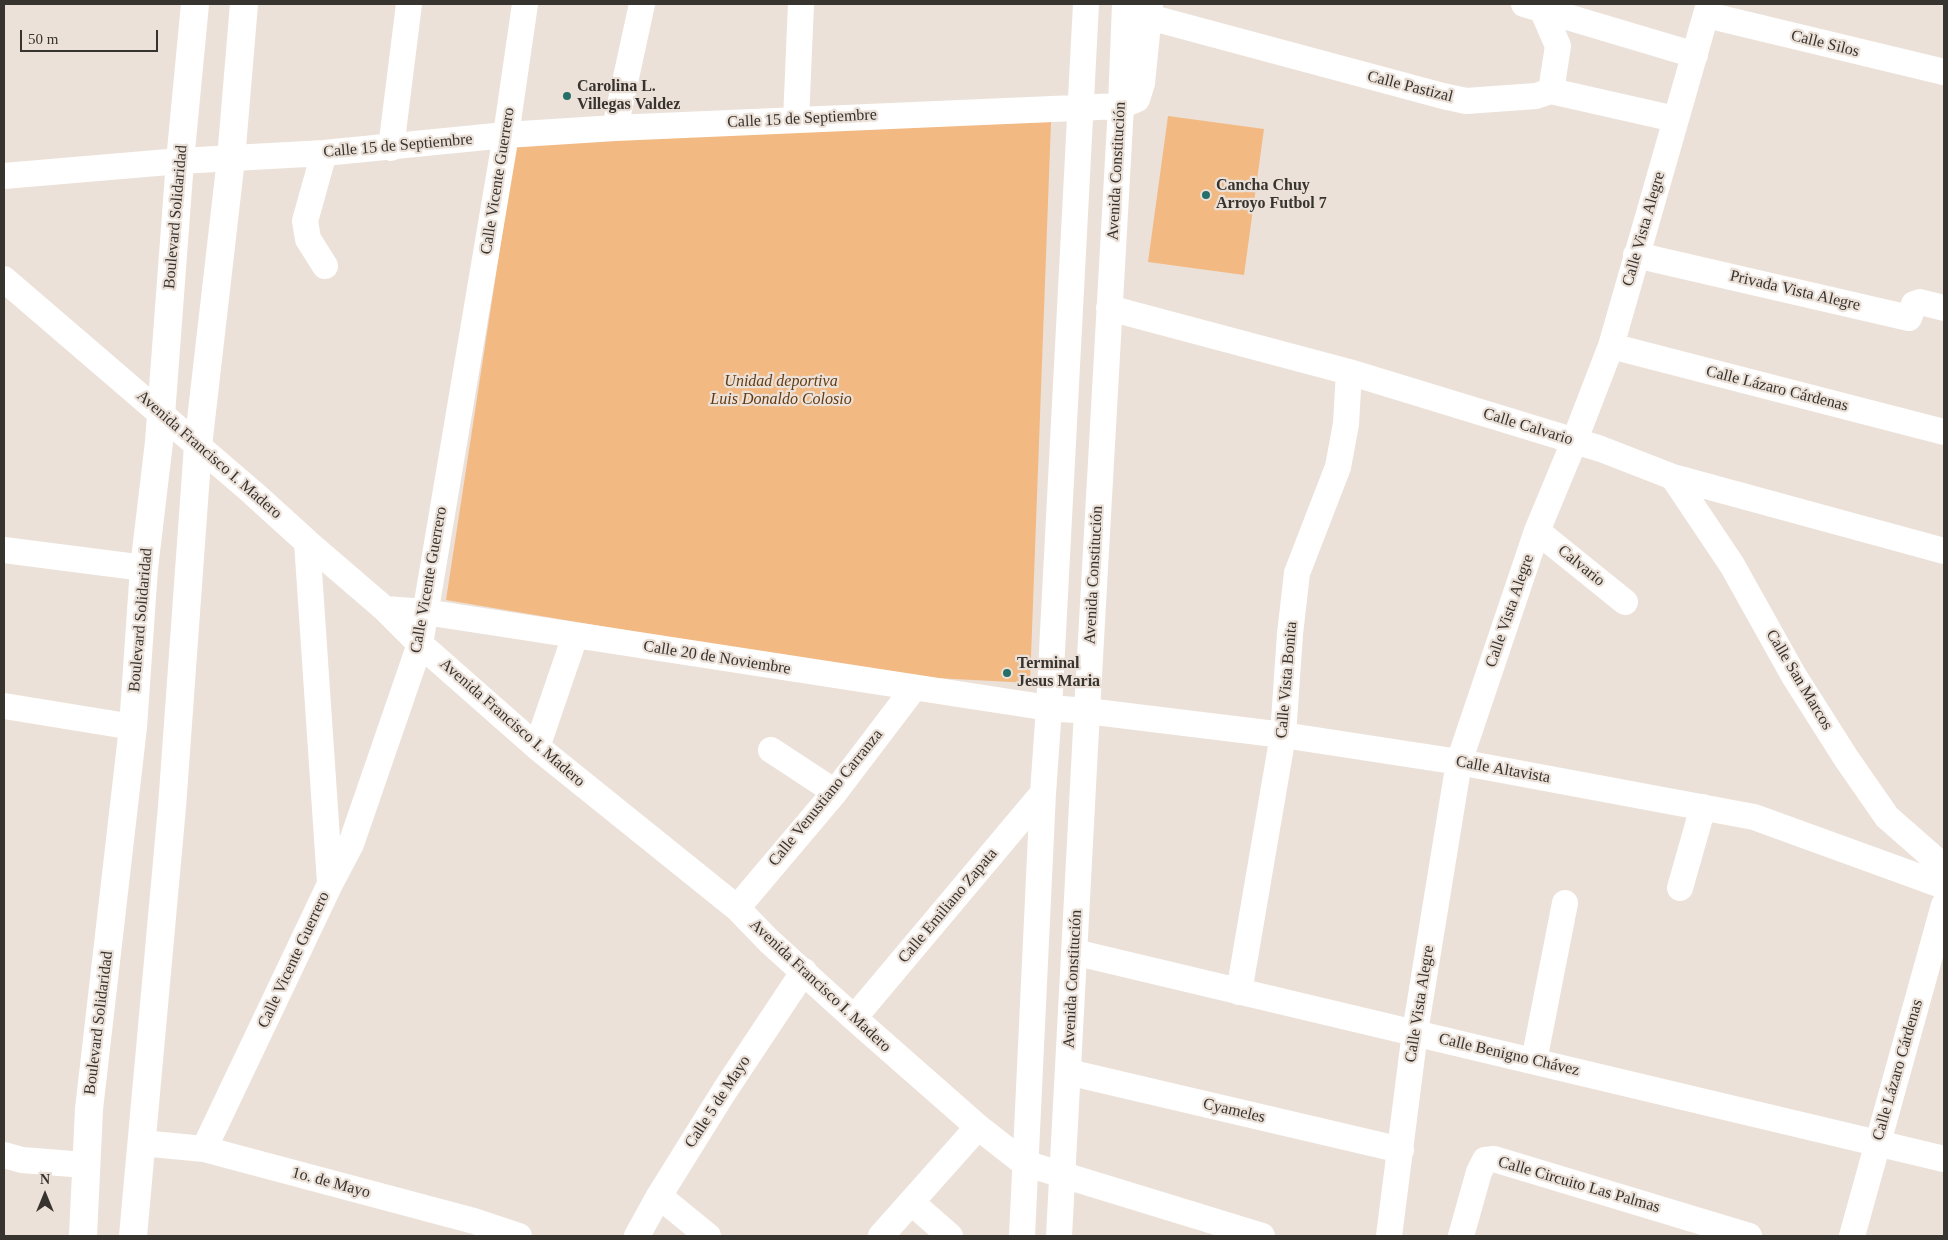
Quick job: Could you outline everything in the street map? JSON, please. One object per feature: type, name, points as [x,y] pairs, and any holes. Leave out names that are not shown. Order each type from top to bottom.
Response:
[{"type":"main road","name":"Boulevard Solidaridad","points":[[83,1236],[89,1109],[133,727],[144,568],[159,442],[180,161],[195,4]]},
{"type":"main road","points":[[133,1236],[172,807],[198,446],[231,160],[244,4]]},
{"type":"street","points":[[391,148],[409,4]]},
{"type":"street","name":"Calle Vicente Guerrero","points":[[204,1149],[330,884],[351,844],[420,644],[506,135],[525,4]]},
{"type":"street","points":[[615,128],[642,4]]},
{"type":"street","points":[[796,120],[801,4]]},
{"type":"street","points":[[1022,1236],[1043,793],[1086,4]]},
{"type":"street","name":"Avenida Constitución","points":[[1059,1236],[1125,4]]},
{"type":"street","points":[[1533,6],[1695,55]]},
{"type":"street","points":[[1533,6],[1558,46],[1551,91]]},
{"type":"street","name":"Calle Vista Alegre","points":[[1389,1236],[1415,1032],[1459,762],[1537,530],[1611,346],[1708,9]]},
{"type":"street","name":"Calle Silos","points":[[1708,9],[1944,72]]},
{"type":"street","points":[[1121,106],[1137,99],[1142,83],[1149,10]]},
{"type":"street","name":"Calle Pastizal","points":[[1149,10],[1443,96],[1466,101],[1536,96],[1551,91],[1675,119]]},
{"type":"street","name":"Calle 15 de Septiembre","points":[[4,176],[180,161],[231,160],[391,148],[506,135],[615,128],[1121,106]]},
{"type":"street","points":[[324,153],[305,221],[308,239],[325,266]]},
{"type":"street","name":"Privada Vista Alegre","points":[[1636,254],[1909,318],[1914,304],[1920,302],[1944,308]]},
{"type":"street","name":"Avenida Francisco I. Madero","points":[[4,279],[385,608],[420,644],[538,747],[737,908],[769,941],[854,1018],[978,1127],[1024,1163]]},
{"type":"street","name":"Calle Calvario","points":[[1109,308],[1349,372],[1601,449],[1674,477],[1944,551]]},
{"type":"street","name":"Calle Lázaro Cárdenas","points":[[1611,346],[1944,432]]},
{"type":"street","name":"Calle Vista Bonita","points":[[1239,992],[1283,735],[1290,634],[1297,574],[1338,467],[1346,424],[1349,372]]},
{"type":"street","name":"Calle San Marcos","points":[[1674,477],[1732,565],[1794,676],[1846,758],[1887,817],[1944,867]]},
{"type":"street","name":"Calvario","points":[[1537,530],[1626,602]]},
{"type":"street","points":[[307,542],[330,884]]},
{"type":"street","points":[[4,550],[144,568]]},
{"type":"street","name":"Calle 20 de Noviembre","points":[[385,608],[425,612],[1049,708]]},
{"type":"street","points":[[538,747],[575,636]]},
{"type":"street","name":"Calle Venustiano Carranza","points":[[737,908],[835,792],[914,688]]},
{"type":"street","points":[[4,706],[133,727]]},
{"type":"street","name":"Calle Altavista","points":[[1049,708],[1087,710],[1283,735],[1459,762],[1703,806],[1754,817],[1944,886]]},
{"type":"street","points":[[771,750],[835,792]]},
{"type":"street","name":"Calle Emiliano Zapata","points":[[854,1018],[1043,793]]},
{"type":"street","points":[[1680,888],[1703,806]]},
{"type":"street","points":[[1534,1061],[1565,903]]},
{"type":"street","name":"Calle Lázaro Cárdenas","points":[[1852,1236],[1944,904]]},
{"type":"street","name":"Calle Benigno Chávez","points":[[1074,952],[1944,1159]]},
{"type":"street","name":"Calle 5 de Mayo","points":[[637,1236],[659,1196],[725,1090],[804,971]]},
{"type":"street","name":"Cyameles","points":[[1068,1072],[1401,1150]]},
{"type":"street","points":[[880,1236],[978,1127]]},
{"type":"street","name":"1o. de Mayo","points":[[141,1143],[204,1149],[472,1229],[519,1236]]},
{"type":"street","points":[[4,1155],[22,1160],[85,1165]]},
{"type":"street","name":"Calle Circuito Las Palmas","points":[[1460,1236],[1479,1172],[1485,1160],[1494,1159],[1749,1236]]},
{"type":"street","points":[[1024,1163],[1262,1236]]},
{"type":"street","points":[[659,1196],[708,1236]]},
{"type":"street","points":[[911,1202],[950,1236]]},
{"type":"green space","name":"Cancha Chuy Arroyo Futbol 7","points":[[1168,116],[1264,129],[1244,275],[1148,262]]},
{"type":"green space","name":"Unidad deportiva Luis Donaldo Colosio","points":[[1051,122],[1030,683],[898,676],[446,600],[516,144],[634,136]]},
{"type":"place","name":"Carolina L. Villegas Valdez","points":[[567,96]]},
{"type":"place","name":"Cancha Chuy Arroyo Futbol 7","points":[[1206,195]]},
{"type":"place","name":"Terminal Jesus Maria","points":[[1007,673]]}]
